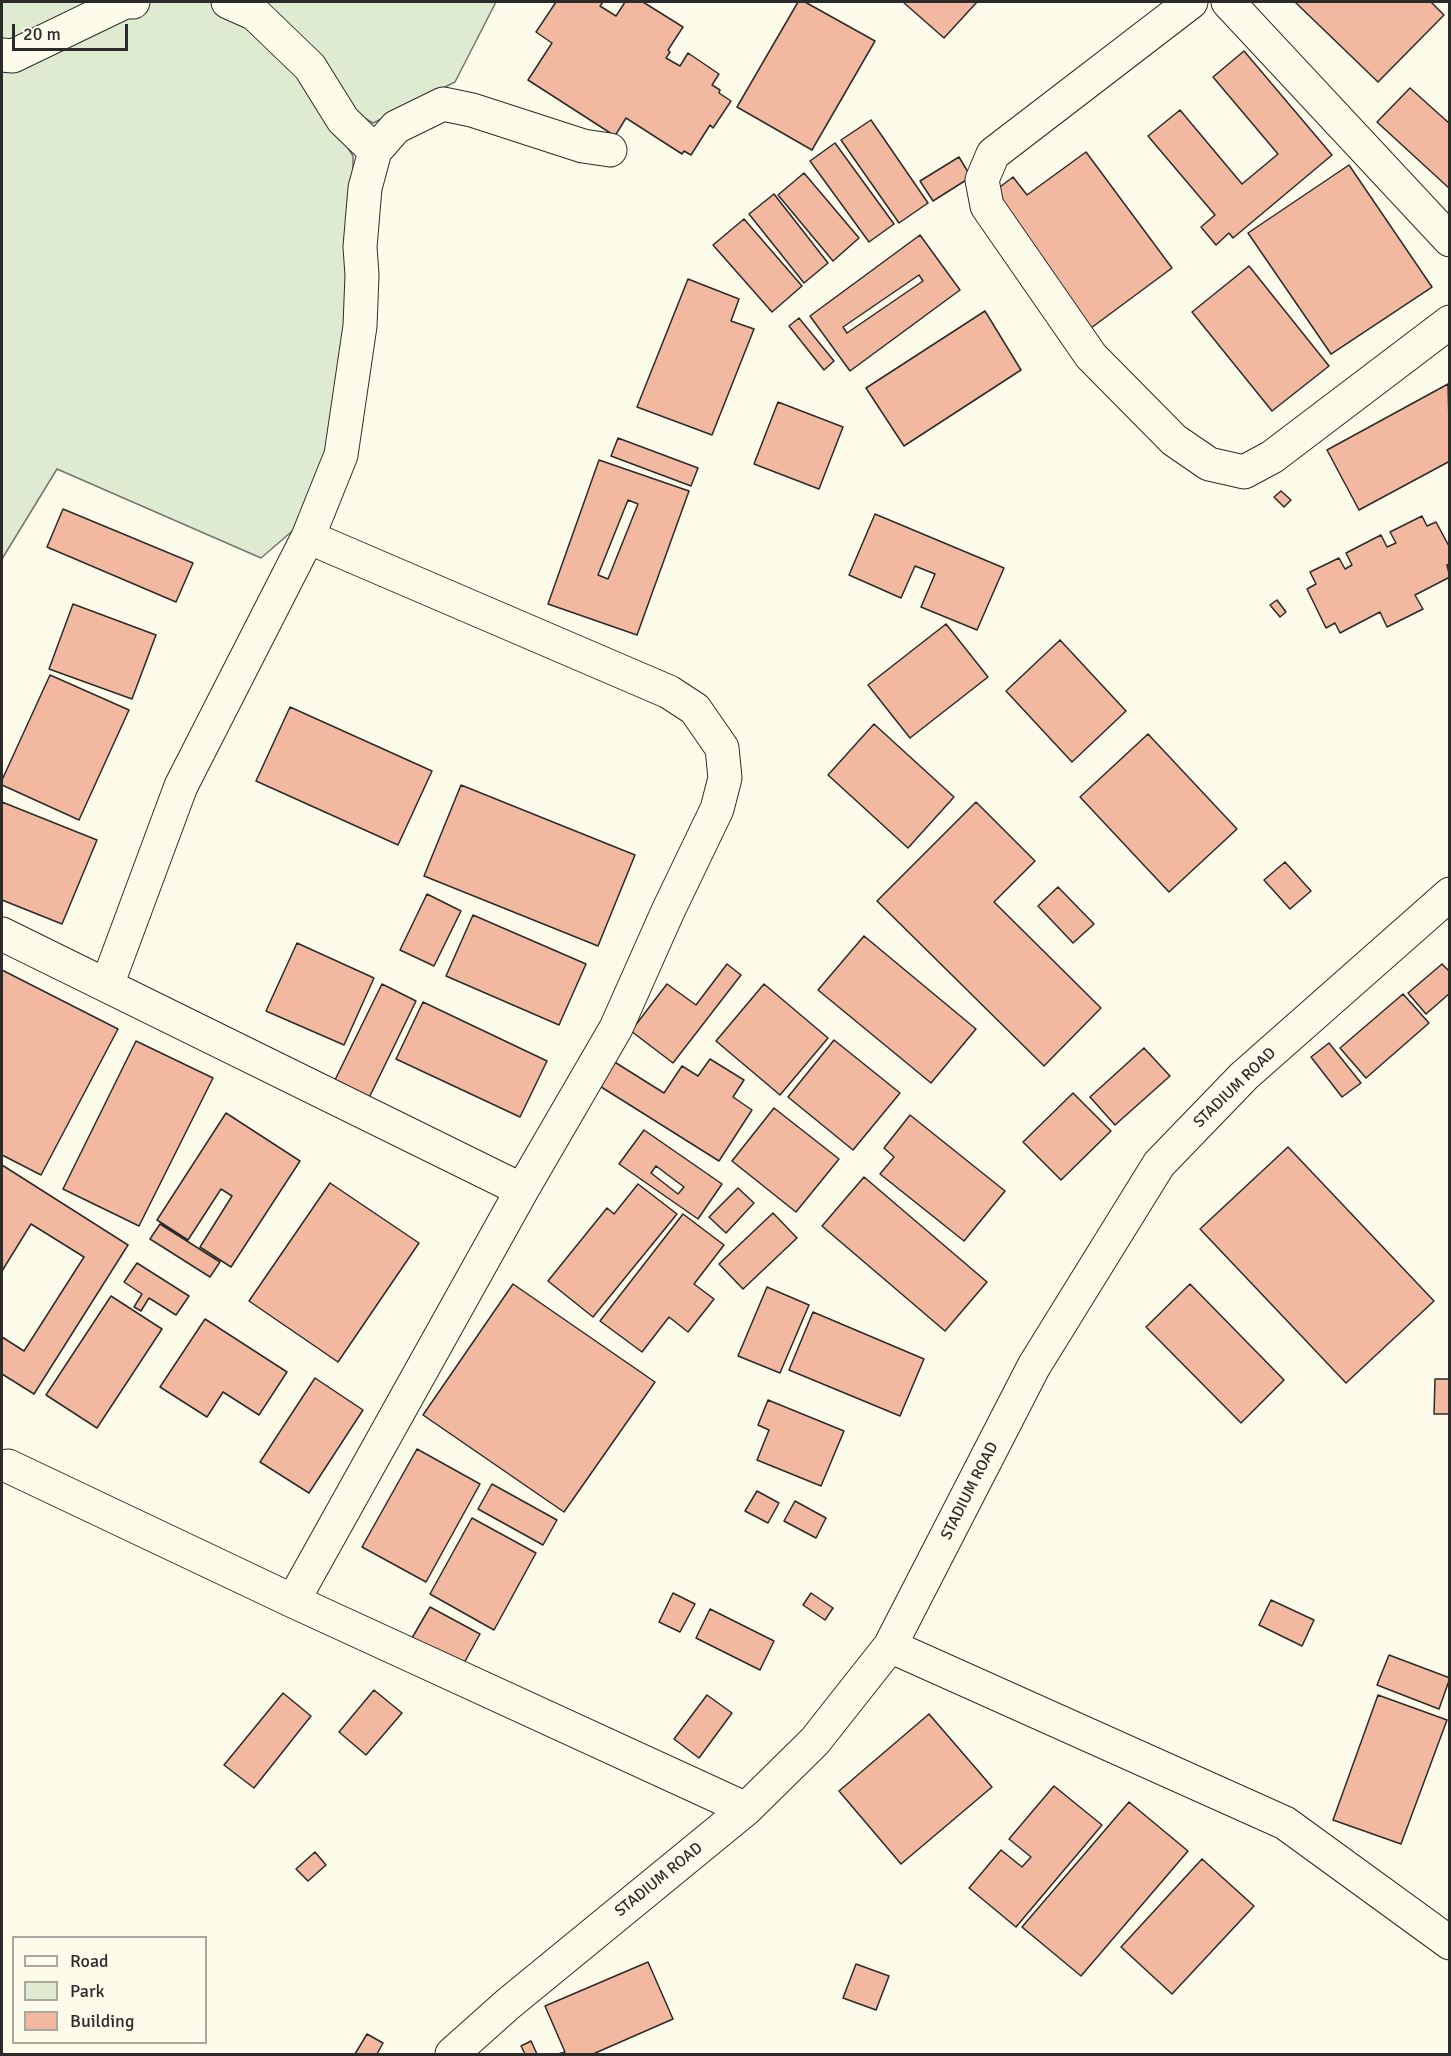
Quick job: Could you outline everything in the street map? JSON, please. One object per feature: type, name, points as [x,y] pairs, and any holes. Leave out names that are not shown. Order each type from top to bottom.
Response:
[{"type":"street","points":[[2,55],[13,56],[125,2],[133,2]]},
{"type":"street","points":[[228,2],[255,14],[309,67],[343,120],[375,151]]},
{"type":"street","points":[[1191,2],[993,153],[982,180],[987,206],[1091,356],[1174,440],[1209,464],[1244,472],[1272,457],[1449,322]]},
{"type":"street","points":[[1228,2],[1449,240]]},
{"type":"street","points":[[107,985],[181,786],[308,537],[341,455],[360,326],[362,275],[360,247],[365,188],[375,151],[396,127],[443,104],[472,110],[583,146],[610,150]]},
{"type":"street","points":[[293,1601],[522,1190],[616,1028],[717,809],[725,777],[722,748],[695,709],[669,692],[308,537]]},
{"type":"street","name":"STADIUM ROAD","points":[[452,2055],[508,2004],[746,1809],[815,1741],[890,1646],[1034,1366],[1159,1164],[1244,1076],[1449,894]]},
{"type":"street","points":[[2,934],[522,1190]]},
{"type":"street","points":[[8,1466],[293,1601],[746,1809]]},
{"type":"street","points":[[890,1646],[1285,1823],[1449,1943]]},
{"type":"green space","points":[[2,2],[496,2],[455,82],[373,123],[309,86],[353,156],[353,201],[340,403],[304,521],[261,558],[57,469],[2,559]]},
{"type":"building","points":[[556,2],[603,2],[600,6],[616,16],[625,2],[643,2],[683,27],[668,50],[670,52],[666,58],[680,66],[688,53],[719,74],[712,85],[731,101],[713,128],[710,125],[691,155],[684,151],[682,154],[626,118],[615,136],[528,80],[552,43],[536,32]]},
{"type":"building","points":[[798,2],[805,2],[875,41],[812,150],[737,107]]},
{"type":"building","points":[[903,2],[977,2],[944,38]]},
{"type":"building","points":[[1295,2],[1431,2],[1444,15],[1378,82]]},
{"type":"building","points":[[1244,51],[1332,155],[1233,238],[1229,233],[1216,245],[1201,227],[1215,215],[1148,136],[1180,110],[1242,184],[1278,154],[1213,77]]},
{"type":"building","points":[[1410,88],[1450,124],[1450,189],[1377,122]]},
{"type":"building","points":[[871,120],[928,203],[899,223],[841,140]]},
{"type":"building","points":[[835,143],[894,224],[869,242],[810,161]]},
{"type":"building","points":[[1086,152],[1172,268],[1091,328],[992,193],[1013,177],[1027,195]]},
{"type":"building","points":[[959,157],[971,177],[933,201],[920,181]]},
{"type":"building","points":[[1349,165],[1432,287],[1331,354],[1248,233]]},
{"type":"building","points":[[804,173],[859,238],[833,261],[778,195]]},
{"type":"building","points":[[774,194],[828,263],[804,283],[749,214]]},
{"type":"building","points":[[744,219],[802,286],[772,312],[713,245]]},
{"type":"building","points":[[920,235],[960,290],[850,371],[810,316]],"holes":[[[919,275],[923,281],[847,333],[843,327]]]},
{"type":"building","points":[[1249,266],[1329,366],[1272,411],[1192,312]]},
{"type":"building","points":[[688,279],[739,299],[731,321],[754,329],[712,435],[637,407]]},
{"type":"building","points":[[985,311],[1021,370],[904,446],[866,388]]},
{"type":"building","points":[[799,318],[834,361],[824,370],[789,326]]},
{"type":"building","points":[[1448,384],[1450,461],[1359,510],[1327,450]]},
{"type":"building","points":[[778,402],[843,427],[819,489],[754,464]]},
{"type":"building","points":[[618,438],[698,468],[691,486],[611,456]]},
{"type":"building","points":[[599,460],[689,491],[637,635],[548,604]],"holes":[[[628,500],[638,504],[608,579],[598,575]]]},
{"type":"building","points":[[1281,491],[1291,500],[1284,507],[1274,497]]},
{"type":"building","points":[[63,509],[193,563],[176,602],[47,547]]},
{"type":"building","points":[[875,514],[1004,568],[977,630],[921,607],[935,574],[915,566],[901,598],[849,575]]},
{"type":"building","points":[[1422,516],[1427,526],[1436,522],[1450,548],[1450,564],[1447,565],[1450,577],[1415,595],[1423,609],[1387,627],[1380,612],[1340,633],[1335,623],[1326,628],[1307,589],[1316,584],[1310,572],[1339,558],[1345,569],[1352,565],[1346,553],[1381,535],[1387,547],[1396,543],[1390,532]]},
{"type":"building","points":[[1277,600],[1286,612],[1280,617],[1270,605]]},
{"type":"building","points":[[73,604],[156,635],[132,699],[49,669]]},
{"type":"building","points":[[946,624],[988,677],[910,738],[868,685]]},
{"type":"building","points":[[1060,640],[1126,711],[1072,762],[1006,691]]},
{"type":"building","points":[[50,675],[129,710],[79,820],[2,785],[2,780]]},
{"type":"building","points":[[290,707],[432,771],[398,845],[256,781]]},
{"type":"building","points":[[874,724],[954,797],[908,848],[828,775]]},
{"type":"building","points":[[1148,734],[1237,829],[1169,892],[1080,797]]},
{"type":"building","points":[[461,785],[635,855],[598,946],[424,876]]},
{"type":"building","points":[[2,802],[97,840],[62,924],[2,900]]},
{"type":"building","points":[[976,802],[1035,861],[994,902],[1101,1008],[1044,1066],[877,901]]},
{"type":"building","points":[[1285,862],[1311,891],[1290,909],[1264,880]]},
{"type":"building","points":[[1058,887],[1094,924],[1073,943],[1038,906]]},
{"type":"building","points":[[427,894],[461,911],[434,966],[400,950]]},
{"type":"building","points":[[473,915],[586,964],[559,1025],[446,976]]},
{"type":"building","points":[[864,936],[976,1029],[931,1083],[818,990]]},
{"type":"building","points":[[297,943],[374,978],[344,1045],[266,1011]]},
{"type":"building","points":[[727,964],[741,975],[673,1063],[631,1031],[667,984],[696,1005]]},
{"type":"building","points":[[1442,964],[1450,972],[1450,993],[1426,1014],[1408,993]]},
{"type":"building","points":[[2,970],[118,1029],[41,1175],[2,1155]]},
{"type":"building","points":[[382,984],[416,1001],[367,1102],[332,1086]]},
{"type":"building","points":[[764,984],[828,1038],[780,1095],[716,1041]]},
{"type":"building","points":[[1403,994],[1429,1023],[1366,1078],[1340,1048]]},
{"type":"building","points":[[423,1002],[547,1061],[520,1117],[396,1059]]},
{"type":"building","points":[[834,1040],[900,1093],[853,1150],[788,1097]]},
{"type":"building","points":[[136,1041],[213,1078],[139,1226],[63,1189]]},
{"type":"building","points":[[1329,1043],[1361,1083],[1342,1097],[1311,1057]]},
{"type":"building","points":[[1144,1048],[1170,1076],[1115,1125],[1090,1097]]},
{"type":"building","points":[[710,1059],[744,1080],[733,1097],[752,1110],[719,1161],[598,1085],[613,1061],[664,1093],[682,1066],[698,1076]]},
{"type":"building","points":[[1073,1093],[1111,1131],[1061,1180],[1023,1142]]},
{"type":"building","points":[[774,1108],[839,1159],[796,1212],[732,1161]]},
{"type":"building","points":[[226,1113],[300,1161],[231,1267],[200,1247],[232,1196],[221,1189],[188,1240],[157,1220]]},
{"type":"building","points":[[910,1115],[1005,1191],[964,1241],[880,1174],[894,1157],[884,1148]]},
{"type":"building","points":[[644,1130],[722,1184],[698,1219],[619,1164]],"holes":[[[656,1166],[684,1187],[678,1194],[651,1173]]]},
{"type":"building","points":[[1288,1147],[1434,1301],[1346,1383],[1200,1229]]},
{"type":"building","points":[[2,1165],[128,1245],[34,1394],[2,1374],[2,1337],[24,1351],[84,1257],[31,1224],[2,1271]]},
{"type":"building","points":[[864,1177],[987,1282],[945,1331],[822,1226]]},
{"type":"building","points":[[330,1183],[419,1243],[338,1362],[249,1301]]},
{"type":"building","points":[[638,1184],[677,1214],[593,1317],[548,1281],[607,1208],[614,1214]]},
{"type":"building","points":[[738,1188],[754,1203],[726,1233],[709,1217]]},
{"type":"building","points":[[773,1213],[797,1238],[743,1289],[719,1264]]},
{"type":"building","points":[[683,1214],[724,1245],[694,1284],[714,1299],[688,1332],[669,1317],[642,1352],[600,1321]]},
{"type":"building","points":[[160,1224],[220,1262],[210,1277],[150,1239]]},
{"type":"building","points":[[137,1263],[189,1296],[176,1315],[149,1298],[141,1311],[134,1307],[142,1294],[124,1282]]},
{"type":"building","points":[[513,1284],[655,1382],[564,1512],[423,1415]]},
{"type":"building","points":[[1190,1284],[1284,1380],[1241,1423],[1146,1327]]},
{"type":"building","points":[[767,1287],[809,1305],[780,1373],[738,1356]]},
{"type":"building","points":[[111,1296],[162,1329],[97,1428],[46,1395]]},
{"type":"building","points":[[813,1312],[924,1359],[900,1416],[789,1370]]},
{"type":"building","points":[[205,1319],[287,1372],[259,1415],[223,1392],[207,1417],[160,1387]]},
{"type":"building","points":[[315,1378],[363,1410],[309,1493],[260,1462]]},
{"type":"building","points":[[1435,1379],[1450,1379],[1450,1414],[1434,1414]]},
{"type":"building","points":[[768,1400],[844,1431],[821,1486],[757,1460],[769,1430],[758,1425]]},
{"type":"building","points":[[417,1449],[480,1484],[426,1582],[362,1547]]},
{"type":"building","points":[[492,1484],[557,1520],[543,1545],[478,1509]]},
{"type":"building","points":[[757,1491],[779,1503],[768,1523],[745,1511]]},
{"type":"building","points":[[795,1501],[826,1518],[816,1538],[784,1521]]},
{"type":"building","points":[[472,1518],[536,1553],[494,1630],[430,1594]]},
{"type":"building","points":[[673,1593],[695,1604],[680,1632],[659,1622]]},
{"type":"building","points":[[811,1593],[833,1608],[825,1620],[803,1605]]},
{"type":"building","points":[[1271,1600],[1314,1620],[1302,1646],[1259,1625]]},
{"type":"building","points":[[430,1607],[480,1634],[463,1665],[412,1638]]},
{"type":"building","points":[[710,1609],[774,1641],[760,1670],[696,1638]]},
{"type":"building","points":[[1389,1655],[1450,1678],[1439,1709],[1377,1685]]},
{"type":"building","points":[[374,1690],[402,1713],[366,1755],[339,1732]]},
{"type":"building","points":[[283,1693],[311,1716],[254,1788],[224,1765]]},
{"type":"building","points":[[707,1695],[732,1713],[699,1758],[674,1739]]},
{"type":"building","points":[[1378,1695],[1447,1720],[1401,1844],[1333,1820]]},
{"type":"building","points":[[929,1714],[992,1787],[901,1864],[839,1791]]},
{"type":"building","points":[[1054,1786],[1102,1825],[1016,1927],[969,1888],[1001,1850],[1022,1867],[1031,1857],[1009,1839]]},
{"type":"building","points":[[1129,1802],[1188,1851],[1081,1976],[1022,1927]]},
{"type":"building","points":[[315,1852],[326,1865],[308,1881],[296,1869]]},
{"type":"building","points":[[1202,1859],[1254,1906],[1172,1994],[1121,1947]]},
{"type":"building","points":[[648,1962],[673,2019],[593,2054],[558,2054],[565,2052],[545,2006]]},
{"type":"building","points":[[856,1964],[889,1976],[876,2010],[843,1998]]},
{"type":"building","points":[[367,2034],[383,2043],[377,2054],[355,2054]]},
{"type":"building","points":[[531,2041],[537,2054],[525,2054],[521,2046]]}]
